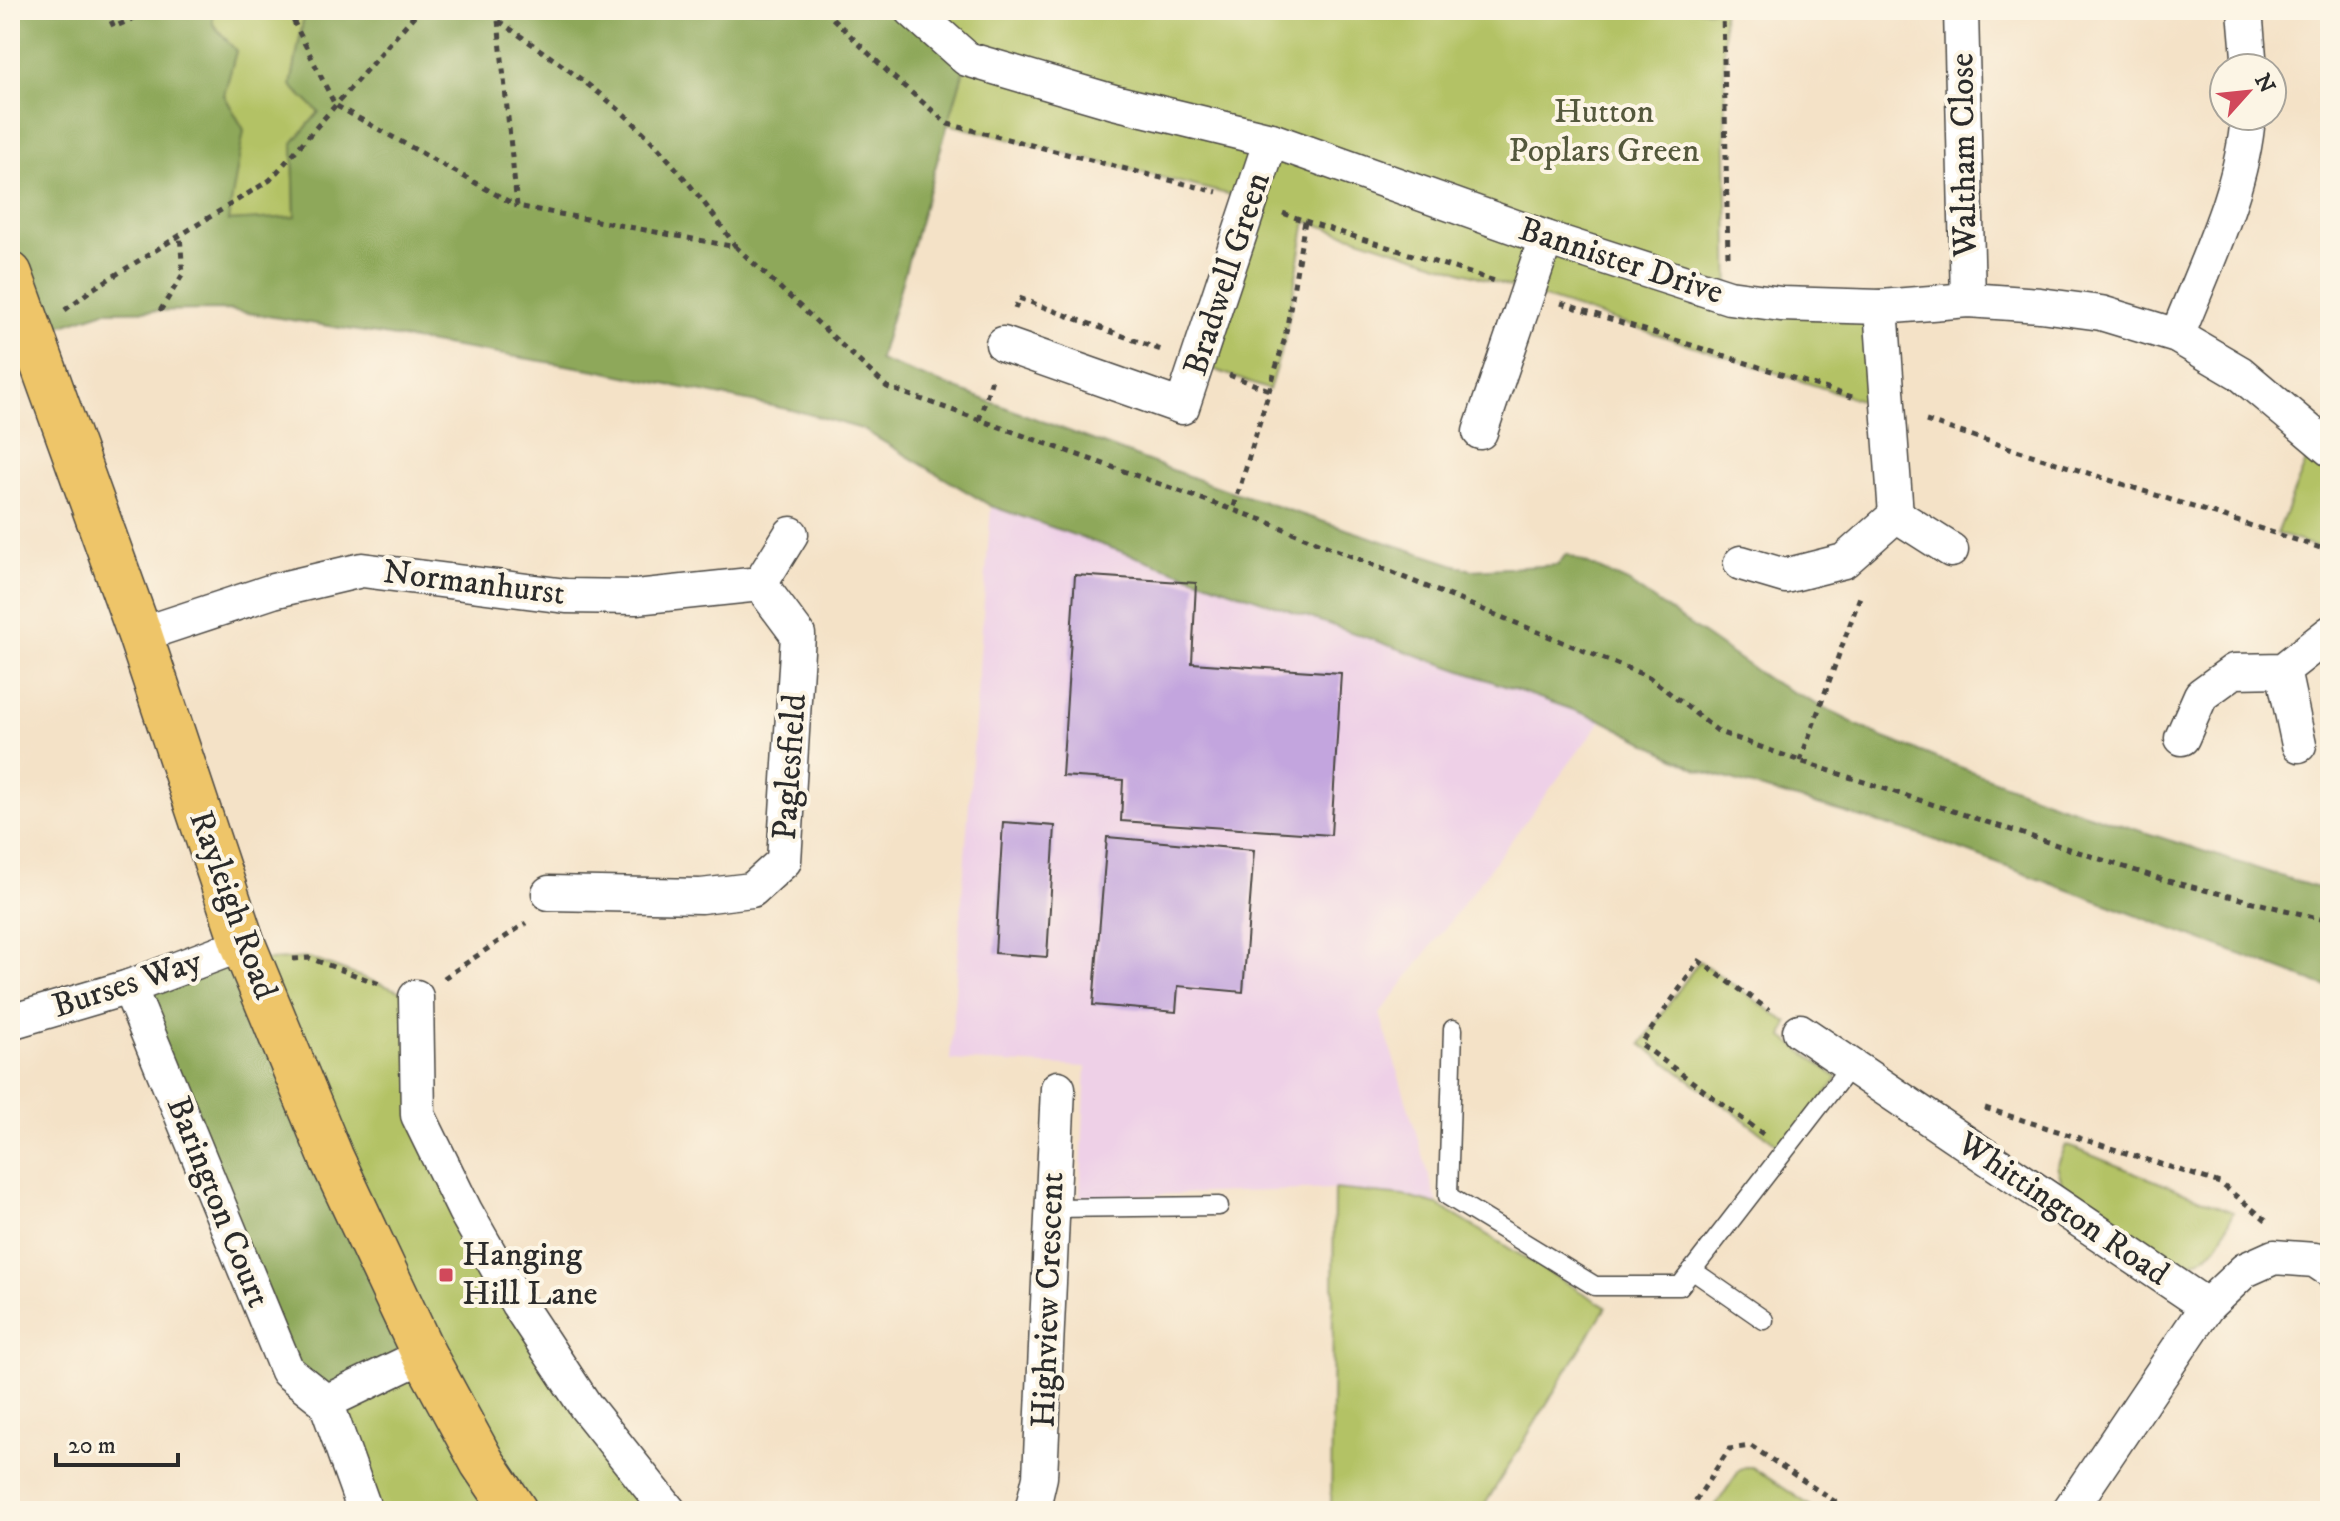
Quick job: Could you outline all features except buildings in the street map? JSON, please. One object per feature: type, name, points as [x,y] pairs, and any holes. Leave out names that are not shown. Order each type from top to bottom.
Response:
[{"type":"main road","name":"Rayleigh Road","points":[[10,274],[21,338],[140,635],[243,944],[331,1157],[424,1355],[482,1462],[515,1511]]},
{"type":"street","name":"Bannister Drive","points":[[912,10],[967,59],[1114,102],[1271,140],[1546,238],[1729,297],[1781,304],[1881,307],[1968,300],[2040,305],[2101,313],[2177,336],[2240,373],[2330,449]]},
{"type":"street","name":"Waltham Close","points":[[1961,10],[1968,300]]},
{"type":"street","points":[[2245,10],[2249,52]]},
{"type":"street","points":[[2177,336],[2222,221],[2247,132]]},
{"type":"street","name":"Bradwell Green","points":[[1003,344],[1182,407],[1271,140]]},
{"type":"street","points":[[1480,432],[1546,238]]},
{"type":"street","points":[[1881,307],[1896,515]]},
{"type":"street","points":[[1896,515],[1951,550]]},
{"type":"street","points":[[1741,563],[1785,576],[1844,561],[1896,515]]},
{"type":"street","points":[[760,584],[791,534]]},
{"type":"street","name":"Normanhurst","points":[[140,635],[273,591],[362,570],[566,596],[636,597],[760,584]]},
{"type":"street","name":"Paglesfield","points":[[549,893],[701,896],[752,890],[784,861],[798,635],[760,584]]},
{"type":"street","points":[[2182,738],[2201,695],[2234,671],[2283,670],[2330,633]]},
{"type":"street","points":[[2283,670],[2299,745]]},
{"type":"street","name":"Burses Way","points":[[10,1022],[129,987],[243,944]]},
{"type":"street","name":"Barington Court","points":[[129,987],[287,1371],[326,1402]]},
{"type":"street","points":[[416,997],[418,1115],[424,1129],[465,1211],[518,1304],[586,1407],[669,1511]]},
{"type":"street","name":"Whittington Road","points":[[1800,1031],[2207,1306],[2245,1270],[2274,1257],[2315,1260],[2330,1270]]},
{"type":"street","name":"Highview Crescent","points":[[1032,1511],[1040,1477],[1058,1088]]},
{"type":"street","points":[[2069,1511],[2207,1306]]},
{"type":"street","points":[[359,1509],[326,1402],[424,1355]]},
{"type":"lane","points":[[1453,1029],[1448,1196],[1595,1286],[1680,1286],[1851,1065]]},
{"type":"lane","points":[[1051,1208],[1219,1206]]},
{"type":"lane","points":[[1692,1270],[1764,1320]]},
{"type":"path","points":[[106,10],[114,27],[152,10]]},
{"type":"path","points":[[288,10],[335,105],[517,206],[736,247]]},
{"type":"path","points":[[21,338],[91,290],[270,180],[419,10]]},
{"type":"path","points":[[493,10],[498,20],[517,206]]},
{"type":"path","points":[[824,10],[891,75],[948,124],[1251,200],[1305,221],[2330,551]]},
{"type":"path","points":[[1723,10],[1729,297]]},
{"type":"path","points":[[498,20],[571,72],[647,136],[713,213],[736,247],[887,387],[1260,519],[1649,677],[1719,732],[2164,880],[2330,921]]},
{"type":"path","points":[[1233,510],[1285,338],[1305,221]]},
{"type":"path","points":[[160,311],[183,274],[180,235]]},
{"type":"path","points":[[1800,761],[1862,595],[1844,561]]},
{"type":"path","points":[[1785,1150],[1641,1044],[1699,961],[1800,1031]]},
{"type":"path","points":[[1980,1106],[2220,1183],[2266,1220]]},
{"type":"path","points":[[1689,1511],[1729,1449],[1751,1446],[1849,1511]]},
{"type":"shaded area","points":[[991,506],[1602,720],[1380,1014],[1438,1205],[1404,1196],[1334,1189],[1080,1197],[1086,1067],[950,1060]]},
{"type":"green space","points":[[10,10],[212,10],[213,24],[236,51],[224,95],[244,130],[228,221],[295,217],[293,143],[319,112],[291,86],[305,10],[912,10],[967,59],[879,360],[1215,486],[1471,570],[1558,565],[1566,554],[1628,582],[1769,680],[1879,736],[2057,804],[2330,892],[2330,988],[1927,837],[1698,770],[1602,720],[991,506],[862,429],[801,412],[596,370],[230,310],[105,311],[33,335],[10,282]]},
{"type":"green space","points":[[212,10],[305,10],[291,86],[319,112],[293,143],[295,218],[227,221],[244,130],[224,95],[236,51],[212,24]]},
{"type":"green space","name":"Hutton Poplars Green","points":[[912,10],[1723,10],[1729,296],[1881,307],[1888,409],[1306,221],[1285,338],[1269,390],[1197,363],[1251,200],[948,124],[967,59]]},
{"type":"green space","points":[[2316,437],[2330,449],[2330,551],[2277,534]]},
{"type":"green space","points":[[243,944],[424,1355],[326,1402],[287,1371],[129,987]]},
{"type":"green space","points":[[309,958],[416,997],[418,1116],[669,1511],[365,1511],[250,961]]},
{"type":"green space","points":[[1699,961],[1788,1023],[1783,1037],[1838,1078],[1785,1150],[1641,1044]]},
{"type":"green space","points":[[2066,1145],[2233,1212],[2217,1246],[2205,1256],[2185,1265],[2065,1192],[2057,1166]]},
{"type":"green space","points":[[1334,1189],[1404,1196],[1438,1205],[1606,1307],[1481,1511],[1331,1511]]},
{"type":"green space","points":[[1752,1467],[1818,1511],[1712,1511],[1739,1471]]},
{"type":"place","name":"Hanging Hill Lane","points":[[446,1275]]}]
